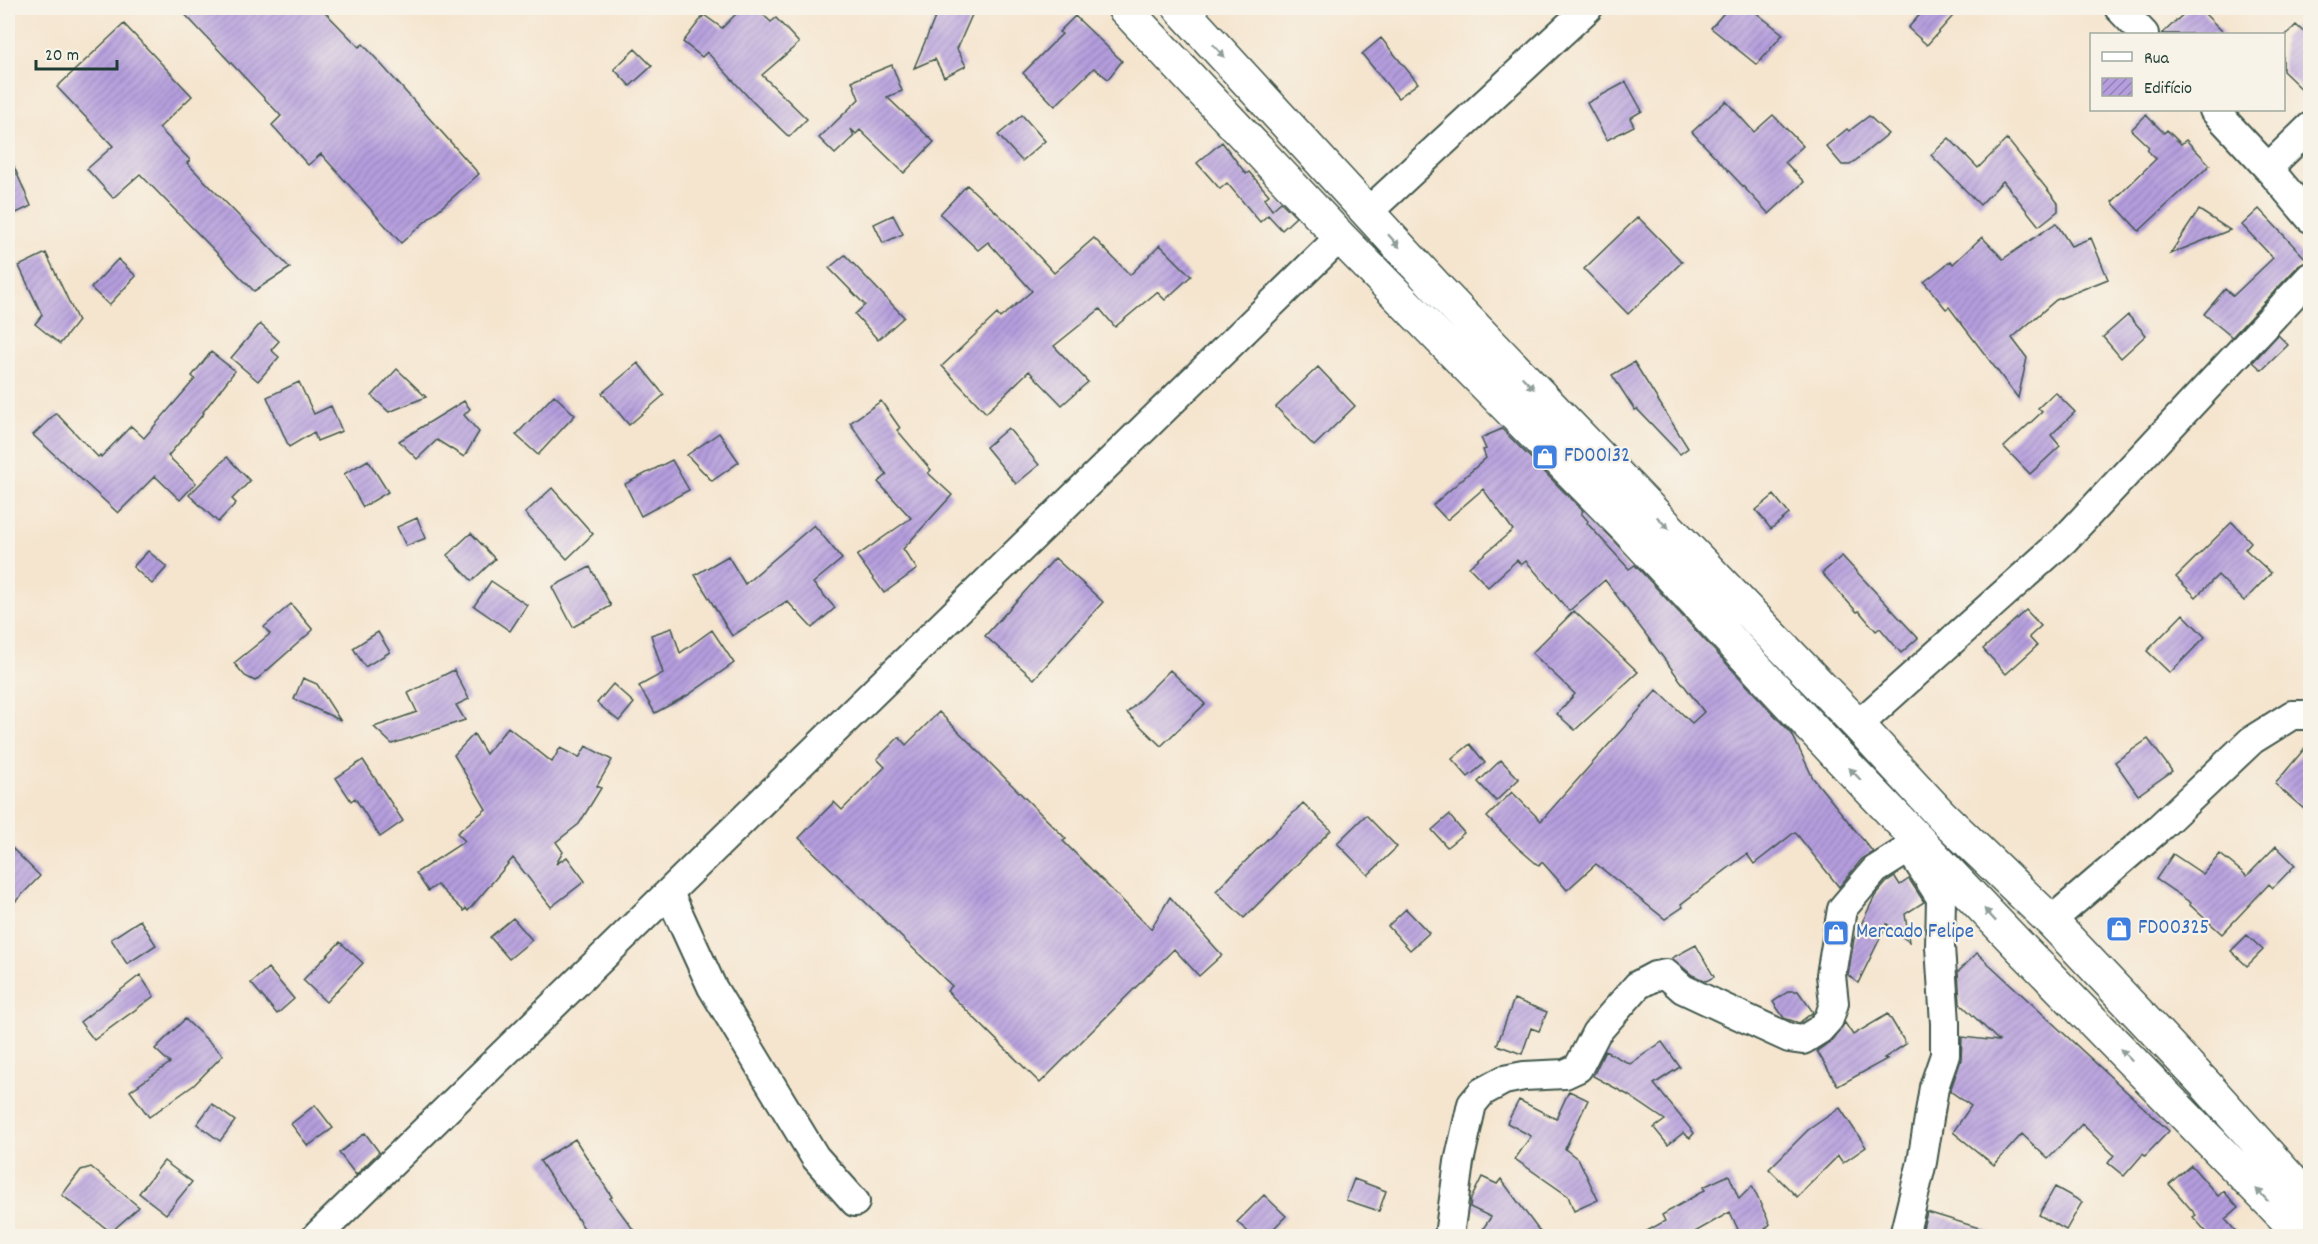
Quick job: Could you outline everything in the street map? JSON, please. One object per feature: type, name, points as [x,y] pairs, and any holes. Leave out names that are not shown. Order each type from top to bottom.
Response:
[{"type":"highway","points":[[1124,8],[1340,237],[1628,530],[1837,755],[1915,844],[2024,951],[2303,1236]]},
{"type":"highway","points":[[1180,8],[1447,298],[1858,725],[1941,815],[2050,921],[2205,1084],[2310,1201]]},
{"type":"street","points":[[1368,212],[1588,8]]},
{"type":"street","points":[[2119,8],[2143,33]]},
{"type":"street","points":[[2215,111],[2268,168],[2310,218]]},
{"type":"street","points":[[2268,168],[2310,127]]},
{"type":"street","points":[[317,1236],[1340,237]]},
{"type":"street","points":[[1858,725],[2065,539],[2310,277]]},
{"type":"street","points":[[2050,921],[2158,828],[2252,740],[2292,715],[2310,715]]},
{"type":"street","points":[[1449,1236],[1462,1150],[1472,1104],[1482,1092],[1504,1080],[1524,1076],[1565,1074],[1578,1068],[1596,1033],[1638,985],[1655,976],[1666,974],[1683,989],[1789,1038],[1803,1040],[1819,1030],[1829,1020],[1834,1003],[1831,975],[1842,909],[1869,876],[1915,844],[1941,898],[1940,947],[1945,1055],[1934,1087],[1922,1162],[1904,1236]]},
{"type":"street","points":[[669,893],[712,987],[735,1026],[815,1157],[855,1202]]},
{"type":"building","points":[[179,8],[321,8],[359,47],[363,44],[479,174],[401,243],[321,154],[308,165],[272,125],[281,116]]},
{"type":"building","points":[[742,8],[756,8],[771,22],[776,18],[799,43],[762,75],[807,119],[789,137],[707,52],[702,57],[683,42],[704,15],[722,28]]},
{"type":"building","points":[[939,8],[975,8],[957,49],[966,66],[944,77],[935,59],[914,68]]},
{"type":"building","points":[[1728,8],[1750,8],[1783,34],[1757,65],[1711,28]]},
{"type":"building","points":[[1926,8],[1960,8],[1927,45],[1908,28]]},
{"type":"building","points":[[2190,8],[2199,8],[2224,33],[2163,33]]},
{"type":"building","points":[[1075,16],[1122,61],[1108,79],[1094,68],[1055,106],[1023,73],[1062,34],[1059,32]]},
{"type":"building","points":[[124,24],[192,96],[159,128],[190,160],[187,163],[290,268],[254,291],[140,174],[113,198],[87,169],[113,146],[57,87]]},
{"type":"building","points":[[2296,25],[2310,38],[2310,97],[2285,73],[2285,36]]},
{"type":"building","points":[[1381,38],[1418,83],[1398,98],[1362,54]]},
{"type":"building","points":[[635,49],[652,66],[630,86],[614,69]]},
{"type":"building","points":[[892,65],[902,91],[887,97],[934,142],[904,173],[860,130],[856,134],[851,129],[854,136],[835,154],[819,138],[859,99],[852,81]]},
{"type":"building","points":[[1626,82],[1642,111],[1630,118],[1634,126],[1607,140],[1587,103]]},
{"type":"building","points":[[1726,101],[1754,132],[1773,115],[1803,146],[1785,162],[1804,182],[1769,214],[1692,132]]},
{"type":"building","points":[[1022,115],[1045,141],[1022,161],[998,135]]},
{"type":"building","points":[[2146,115],[2164,133],[2167,130],[2181,144],[2186,140],[2210,165],[2139,231],[2112,202],[2156,159],[2147,150],[2149,147],[2131,130]]},
{"type":"building","points":[[1869,116],[1888,134],[1850,165],[1842,165],[1826,146],[1847,129],[1849,131]]},
{"type":"building","points":[[1949,138],[1978,168],[2007,139],[2058,203],[2058,211],[2039,226],[2003,181],[1980,205],[1931,155]]},
{"type":"building","points":[[1222,142],[1246,174],[1249,172],[1269,195],[1264,199],[1272,210],[1281,202],[1296,217],[1282,230],[1268,215],[1260,222],[1227,183],[1220,189],[1197,163]]},
{"type":"building","points":[[8,153],[31,206],[8,217]]},
{"type":"building","points":[[967,185],[1010,225],[1054,273],[1094,238],[1130,275],[1160,245],[1191,276],[1165,300],[1157,292],[1115,327],[1100,309],[1054,346],[1088,382],[1062,405],[1029,371],[986,413],[942,366],[997,314],[1000,318],[1032,291],[988,242],[978,250],[940,214]]},
{"type":"building","points":[[2259,209],[2308,261],[2298,266],[2232,337],[2204,314],[2225,289],[2233,296],[2273,258],[2242,225]]},
{"type":"building","points":[[2199,210],[2230,230],[2170,254]]},
{"type":"building","points":[[893,215],[903,234],[883,243],[874,224]]},
{"type":"building","points":[[1638,217],[1682,262],[1628,314],[1584,269]]},
{"type":"building","points":[[2056,223],[2071,246],[2091,238],[2108,279],[2056,300],[2012,338],[2027,358],[2018,398],[1949,307],[1946,309],[1924,282],[1951,261],[1953,264],[1982,237],[2003,259]]},
{"type":"building","points":[[46,253],[78,321],[60,344],[35,324],[42,315],[19,266]]},
{"type":"building","points":[[845,255],[904,317],[878,340],[855,314],[865,305],[829,268]]},
{"type":"building","points":[[118,259],[136,276],[109,305],[91,288]]},
{"type":"building","points":[[2128,315],[2146,335],[2121,358],[2103,337]]},
{"type":"building","points":[[260,324],[279,341],[271,350],[279,357],[258,381],[231,358]]},
{"type":"building","points":[[2278,335],[2288,345],[2262,370],[2253,362]]},
{"type":"building","points":[[211,352],[235,371],[168,456],[196,483],[180,500],[155,476],[118,513],[33,435],[56,413],[98,457],[100,455],[101,457],[131,426],[144,438],[195,379],[192,376]]},
{"type":"building","points":[[1634,362],[1688,448],[1680,454],[1637,409],[1635,410],[1612,375]]},
{"type":"building","points":[[638,363],[664,395],[629,425],[602,393]]},
{"type":"building","points":[[1318,367],[1355,406],[1314,446],[1276,407]]},
{"type":"building","points":[[397,369],[426,397],[389,412],[372,396]]},
{"type":"building","points":[[299,382],[314,414],[331,406],[342,431],[317,441],[314,432],[289,447],[267,397]]},
{"type":"building","points":[[2055,392],[2075,412],[2051,435],[2060,446],[2030,474],[2004,447],[2042,412],[2038,408]]},
{"type":"building","points":[[554,395],[575,415],[538,455],[516,435]]},
{"type":"building","points":[[464,401],[470,409],[464,415],[479,432],[464,457],[437,440],[417,459],[399,441]]},
{"type":"building","points":[[881,401],[900,428],[897,430],[931,470],[928,473],[952,495],[903,549],[917,569],[884,593],[857,556],[911,518],[878,482],[887,475],[850,423]]},
{"type":"building","points":[[1008,428],[1039,465],[1016,484],[986,447]]},
{"type":"building","points":[[1502,429],[1583,511],[1581,513],[1588,521],[1587,523],[1629,569],[1635,565],[1792,734],[1813,778],[1873,852],[1862,859],[1839,887],[1795,832],[1754,864],[1747,854],[1681,904],[1683,907],[1665,919],[1596,864],[1567,890],[1542,862],[1539,866],[1487,817],[1512,792],[1541,821],[1657,690],[1692,723],[1704,712],[1605,580],[1569,611],[1526,561],[1521,565],[1517,560],[1488,587],[1469,567],[1513,530],[1483,489],[1447,520],[1433,505],[1486,458],[1483,450],[1486,449],[1481,438]]},
{"type":"building","points":[[719,433],[739,462],[712,481],[687,455]]},
{"type":"building","points":[[227,457],[250,481],[232,499],[236,503],[218,522],[189,495]]},
{"type":"building","points":[[368,460],[388,492],[363,507],[344,474]]},
{"type":"building","points":[[672,460],[689,490],[641,516],[625,484]]},
{"type":"building","points":[[552,488],[593,534],[567,559],[525,513]]},
{"type":"building","points":[[1774,495],[1789,514],[1771,529],[1756,510]]},
{"type":"building","points":[[417,518],[426,538],[406,546],[397,527]]},
{"type":"building","points":[[2232,522],[2251,542],[2245,549],[2271,573],[2244,601],[2218,575],[2196,597],[2176,577]]},
{"type":"building","points":[[814,525],[842,559],[813,583],[835,608],[812,628],[787,601],[732,636],[695,575],[728,556],[745,584]]},
{"type":"building","points":[[471,533],[495,559],[472,581],[447,555]]},
{"type":"building","points":[[148,551],[167,567],[152,584],[133,567]]},
{"type":"building","points":[[1842,556],[1918,638],[1901,653],[1880,628],[1876,631],[1822,573]]},
{"type":"building","points":[[1055,558],[1103,602],[1034,679],[985,636]]},
{"type":"building","points":[[590,567],[611,606],[573,627],[552,587]]},
{"type":"building","points":[[491,581],[527,605],[510,631],[474,606]]},
{"type":"building","points":[[291,604],[313,630],[255,681],[245,676],[234,663],[270,634],[264,627]]},
{"type":"building","points":[[2026,610],[2041,626],[2029,637],[2037,646],[2006,674],[1983,649]]},
{"type":"building","points":[[1574,611],[1638,672],[1575,730],[1557,714],[1575,694],[1532,653]]},
{"type":"building","points":[[2183,614],[2205,637],[2170,673],[2147,651]]},
{"type":"building","points":[[672,628],[680,653],[712,630],[734,663],[688,695],[655,713],[639,686],[663,673],[651,635]]},
{"type":"building","points":[[378,632],[390,652],[365,667],[353,648]]},
{"type":"building","points":[[454,670],[469,699],[456,705],[465,720],[392,744],[374,727],[417,712],[408,693]]},
{"type":"building","points":[[1170,670],[1205,704],[1161,746],[1127,713]]},
{"type":"building","points":[[303,678],[317,684],[340,720],[294,699]]},
{"type":"building","points":[[613,684],[634,703],[619,721],[597,703]]},
{"type":"building","points":[[939,712],[1066,839],[1063,841],[1151,929],[1170,897],[1222,955],[1199,976],[1174,949],[1040,1083],[947,991],[952,986],[799,838],[834,802],[842,810],[885,767],[877,759],[899,737],[906,745]]},
{"type":"building","points":[[508,727],[552,762],[560,748],[579,758],[586,746],[612,760],[597,786],[601,788],[579,824],[556,842],[563,852],[556,864],[567,857],[585,881],[551,907],[513,858],[468,911],[466,908],[464,911],[437,885],[428,891],[416,873],[465,841],[457,833],[486,809],[454,755],[474,734],[486,754]]},
{"type":"building","points":[[2148,739],[2172,771],[2138,795],[2115,762]]},
{"type":"building","points":[[2310,742],[2310,814],[2275,784]]},
{"type":"building","points":[[1470,744],[1485,763],[1468,777],[1452,759]]},
{"type":"building","points":[[363,760],[403,821],[380,837],[355,798],[351,801],[336,778]]},
{"type":"building","points":[[1501,760],[1519,779],[1496,801],[1478,782]]},
{"type":"building","points":[[1303,803],[1331,830],[1244,918],[1216,891]]},
{"type":"building","points":[[1366,815],[1397,847],[1368,875],[1337,843]]},
{"type":"building","points":[[1449,815],[1464,833],[1447,847],[1432,830]]},
{"type":"building","points":[[8,844],[40,876],[8,909]]},
{"type":"building","points":[[2276,846],[2295,865],[2273,888],[2269,884],[2222,934],[2190,905],[2191,903],[2156,879],[2173,854],[2203,874],[2220,854],[2247,876]]},
{"type":"building","points":[[1895,877],[1900,885],[1909,879],[1924,902],[1905,914],[1909,942],[1887,924],[1858,983],[1848,975],[1854,939],[1875,896],[1886,883]]},
{"type":"building","points":[[1406,909],[1429,933],[1410,950],[1388,926]]},
{"type":"building","points":[[513,918],[532,940],[509,959],[490,937]]},
{"type":"building","points":[[140,920],[156,945],[127,964],[111,939]]},
{"type":"building","points":[[2247,935],[2263,950],[2247,966],[2231,951]]},
{"type":"building","points":[[340,942],[363,963],[326,1002],[303,980]]},
{"type":"building","points":[[1696,945],[1714,977],[1706,981],[1692,975],[1672,958]]},
{"type":"building","points":[[1977,953],[2169,1131],[2145,1156],[2143,1154],[2124,1176],[2108,1163],[2114,1155],[2082,1124],[2048,1159],[2022,1134],[1994,1165],[1953,1132],[1971,1106],[1950,1091],[1961,1060],[1962,1037],[1999,1041],[1960,1003],[1958,972]]},
{"type":"building","points":[[268,968],[294,999],[277,1014],[251,983]]},
{"type":"building","points":[[140,975],[154,996],[94,1040],[80,1022]]},
{"type":"building","points":[[1789,991],[1798,991],[1813,1012],[1799,1023],[1784,1018],[1773,1002]]},
{"type":"building","points":[[1514,999],[1547,1012],[1539,1031],[1531,1028],[1522,1054],[1497,1045]]},
{"type":"building","points":[[1888,1014],[1906,1044],[1884,1058],[1887,1059],[1838,1086],[1817,1051],[1831,1041],[1845,1023],[1853,1035]]},
{"type":"building","points":[[185,1019],[223,1055],[194,1085],[149,1117],[130,1091],[170,1063],[155,1049]]},
{"type":"building","points":[[1662,1042],[1680,1067],[1654,1084],[1694,1133],[1690,1138],[1683,1133],[1668,1145],[1654,1128],[1665,1120],[1628,1095],[1593,1076],[1605,1051],[1630,1064]]},
{"type":"building","points":[[1569,1091],[1588,1100],[1565,1149],[1579,1160],[1598,1200],[1574,1211],[1568,1196],[1515,1159],[1531,1136],[1507,1123],[1519,1100],[1556,1119]]},
{"type":"building","points":[[212,1104],[235,1121],[220,1141],[197,1124]]},
{"type":"building","points":[[315,1105],[333,1128],[308,1146],[291,1124]]},
{"type":"building","points":[[1840,1108],[1866,1147],[1843,1163],[1838,1156],[1797,1197],[1769,1169],[1808,1130]]},
{"type":"building","points":[[365,1133],[379,1152],[356,1175],[339,1153]]},
{"type":"building","points":[[575,1139],[612,1197],[610,1198],[638,1236],[589,1236],[540,1161]]},
{"type":"building","points":[[164,1161],[192,1182],[166,1214],[139,1193]]},
{"type":"building","points":[[2191,1165],[2218,1196],[2224,1191],[2238,1208],[2225,1219],[2240,1236],[2210,1236],[2193,1217],[2196,1215],[2169,1184]]},
{"type":"building","points":[[91,1167],[139,1207],[111,1232],[62,1195],[81,1170]]},
{"type":"building","points":[[1729,1175],[1739,1199],[1752,1186],[1770,1224],[1758,1236],[1741,1236],[1730,1212],[1688,1236],[1638,1236],[1665,1221],[1662,1215],[1705,1190],[1703,1187]]},
{"type":"building","points":[[1482,1177],[1497,1184],[1501,1179],[1543,1236],[1478,1236],[1491,1217],[1470,1207],[1471,1199]]},
{"type":"building","points":[[1354,1179],[1386,1191],[1379,1211],[1346,1200]]},
{"type":"building","points":[[2055,1187],[2082,1202],[2066,1230],[2039,1215]]},
{"type":"building","points":[[1264,1195],[1286,1216],[1266,1236],[1253,1236],[1237,1222]]},
{"type":"building","points":[[1927,1212],[1989,1231],[1988,1236],[1921,1236]]},
{"type":"place","name":"FD00132","points":[[1545,457]]},
{"type":"place","name":"FD00325","points":[[2119,929]]},
{"type":"place","name":"Mercado Felipe","points":[[1836,933]]}]
